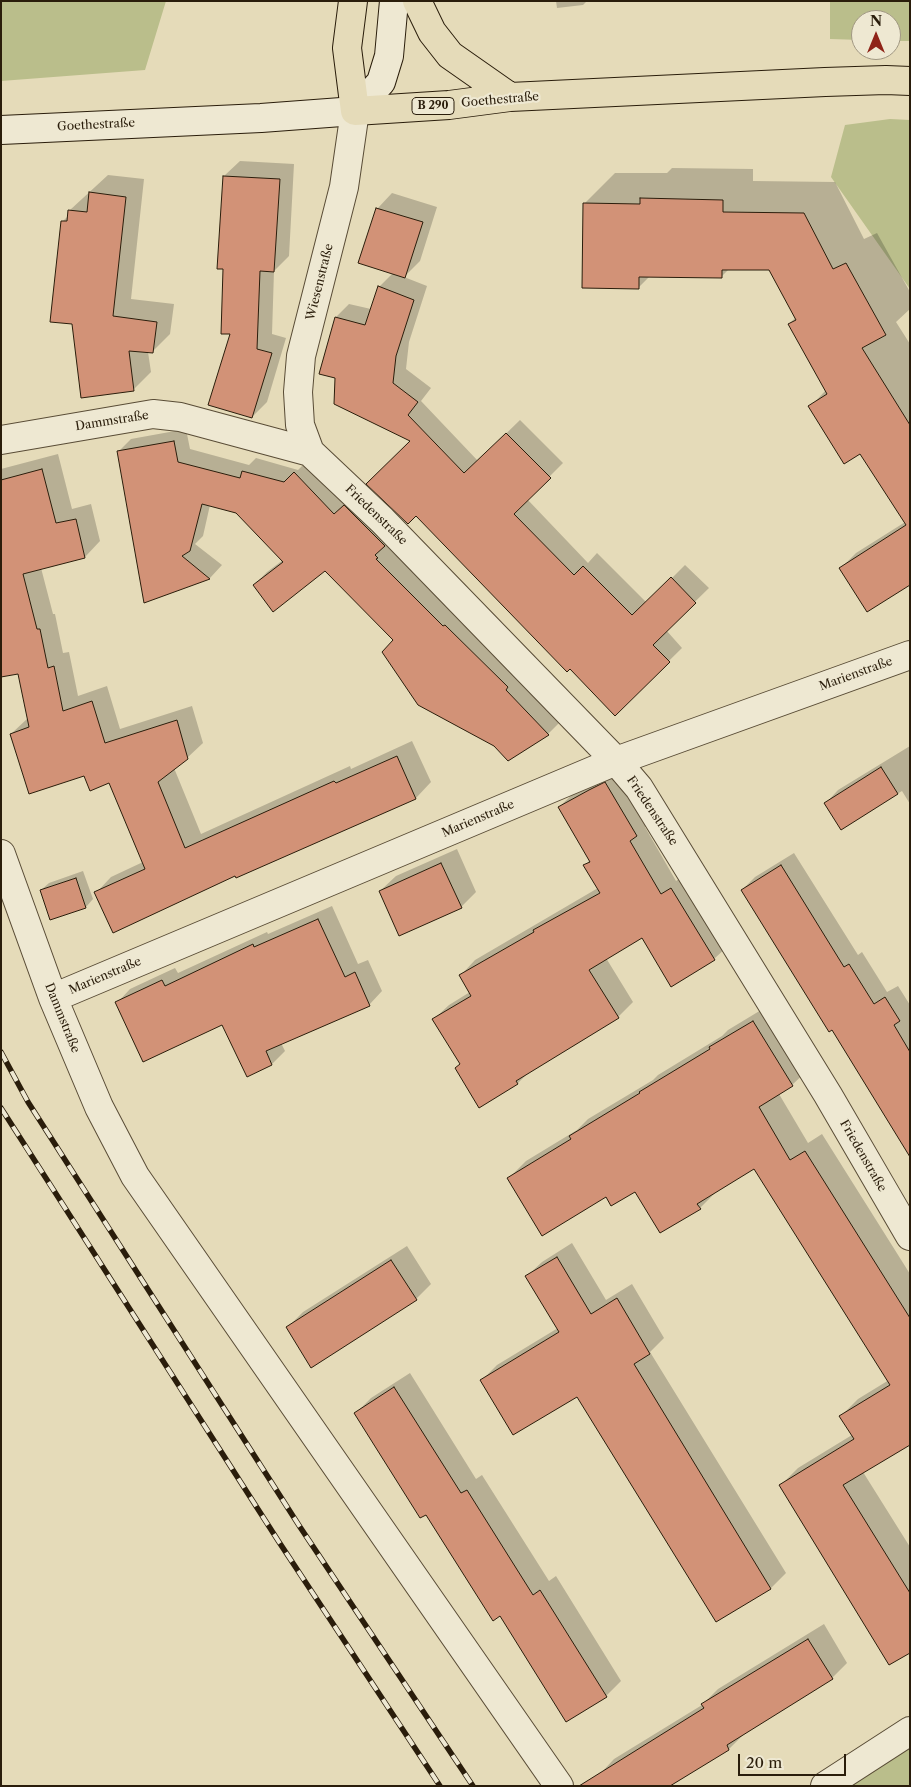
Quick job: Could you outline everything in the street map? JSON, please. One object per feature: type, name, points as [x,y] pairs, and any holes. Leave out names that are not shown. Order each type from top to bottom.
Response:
[{"type":"main road","points":[[353,1],[347,48],[355,111]]},
{"type":"main road","points":[[417,1],[432,32],[450,55],[510,97]]},
{"type":"main road","name":"Goethestraße","points":[[355,111],[449,105],[510,97],[898,81]]},
{"type":"street","points":[[355,111],[381,82],[389,56],[394,1]]},
{"type":"street","name":"Goethestraße","points":[[1,130],[261,118],[355,111]]},
{"type":"street","name":"Wiesenstraße","points":[[310,452],[300,425],[298,392],[301,356],[344,187],[355,111]]},
{"type":"street","name":"Dammstraße","points":[[1,440],[153,414],[180,417],[310,452]]},
{"type":"street","name":"Friedenstraße","points":[[310,452],[382,520],[616,761],[644,797],[828,1095],[910,1236]]},
{"type":"street","name":"Marienstraße","points":[[53,998],[616,761],[910,655]]},
{"type":"street","name":"Dammstraße","points":[[1,854],[53,998],[99,1107],[135,1176],[559,1786]]},
{"type":"street","points":[[825,1786],[910,1732]]},
{"type":"green space","points":[[1,1],[166,1],[145,70],[1,81]]},
{"type":"green space","points":[[830,1],[910,1],[910,41],[901,41],[901,10],[851,10],[851,40],[830,39]]},
{"type":"green space","points":[[890,119],[910,120],[910,289],[831,177],[845,125]]},
{"type":"green space","points":[[910,1731],[910,1786],[825,1786]]},
{"type":"building","points":[[223,176],[280,179],[274,272],[260,271],[257,349],[272,353],[252,418],[208,405],[230,334],[221,334],[223,269],[217,269]]},
{"type":"building","points":[[89,192],[126,197],[113,316],[157,322],[153,353],[129,351],[134,391],[81,398],[72,324],[50,322],[61,221],[67,221],[68,210],[87,212]]},
{"type":"building","points":[[640,198],[723,200],[723,212],[804,213],[833,269],[846,263],[886,335],[862,348],[910,425],[910,585],[867,612],[839,568],[906,525],[860,454],[844,464],[808,406],[827,394],[788,324],[796,320],[769,270],[722,270],[722,278],[639,277],[639,289],[582,288],[583,203],[640,204]]},
{"type":"building","points":[[376,208],[423,222],[405,278],[358,263]]},
{"type":"building","points":[[378,286],[414,300],[396,356],[393,383],[418,402],[408,415],[464,473],[506,433],[551,478],[514,514],[574,575],[583,566],[632,615],[671,577],[696,603],[653,645],[670,662],[615,716],[570,669],[567,672],[416,516],[408,524],[366,484],[410,441],[334,404],[335,378],[319,374],[335,317],[365,325]]},
{"type":"building","points":[[174,441],[178,462],[240,478],[242,471],[284,482],[294,472],[334,514],[344,505],[385,546],[375,555],[378,558],[376,559],[508,687],[506,690],[549,735],[508,761],[494,746],[418,705],[382,652],[393,640],[325,571],[273,612],[253,585],[283,562],[236,513],[202,504],[190,551],[182,556],[210,579],[144,603],[117,451]]},
{"type":"building","points":[[42,469],[56,523],[76,519],[85,558],[23,574],[37,629],[40,629],[48,668],[54,666],[63,711],[92,701],[105,743],[177,720],[188,759],[158,782],[185,848],[334,781],[336,783],[397,756],[416,799],[236,878],[235,876],[113,933],[94,892],[145,869],[109,783],[90,791],[84,776],[29,794],[10,734],[29,727],[18,674],[1,677],[1,480]]},
{"type":"building","points":[[881,767],[898,794],[841,830],[824,803]]},
{"type":"building","points":[[605,782],[637,836],[630,841],[661,894],[671,888],[715,960],[671,987],[642,938],[589,970],[619,1018],[516,1081],[518,1084],[479,1108],[455,1068],[460,1064],[432,1019],[471,996],[459,975],[534,932],[533,930],[600,893],[583,865],[590,862],[558,807]]},
{"type":"building","points":[[441,863],[462,908],[399,936],[379,891]]},
{"type":"building","points":[[781,865],[844,967],[849,964],[874,1004],[885,997],[900,1021],[894,1025],[910,1052],[910,1157],[832,1030],[829,1032],[741,890]]},
{"type":"building","points":[[76,878],[86,908],[50,920],[40,890]]},
{"type":"building","points":[[318,919],[345,977],[355,972],[370,1006],[266,1051],[272,1065],[247,1077],[222,1025],[143,1062],[115,1002],[162,980],[165,986],[253,944],[254,947]]},
{"type":"building","points":[[753,1021],[793,1086],[759,1107],[790,1160],[805,1151],[910,1318],[910,1445],[843,1485],[910,1593],[910,1653],[889,1665],[779,1485],[854,1439],[839,1416],[890,1385],[754,1169],[697,1204],[701,1209],[660,1233],[635,1192],[611,1206],[606,1197],[542,1236],[507,1178],[571,1139],[569,1136]]},
{"type":"building","points":[[557,1257],[591,1314],[617,1298],[650,1354],[634,1364],[771,1589],[716,1622],[577,1397],[513,1435],[480,1380],[559,1332],[525,1276]]},
{"type":"building","points":[[391,1260],[417,1300],[311,1368],[286,1327]]},
{"type":"building","points":[[394,1387],[461,1493],[467,1490],[533,1595],[540,1590],[607,1697],[566,1722],[500,1616],[493,1621],[426,1515],[420,1518],[354,1413]]},
{"type":"building","points":[[808,1639],[833,1679],[727,1745],[729,1750],[670,1786],[579,1786],[704,1708],[701,1704]]},
{"type":"railway","points":[[1,1052],[28,1102],[300,1527],[473,1786]]},
{"type":"railway","points":[[1,1108],[279,1542],[440,1786]]}]
